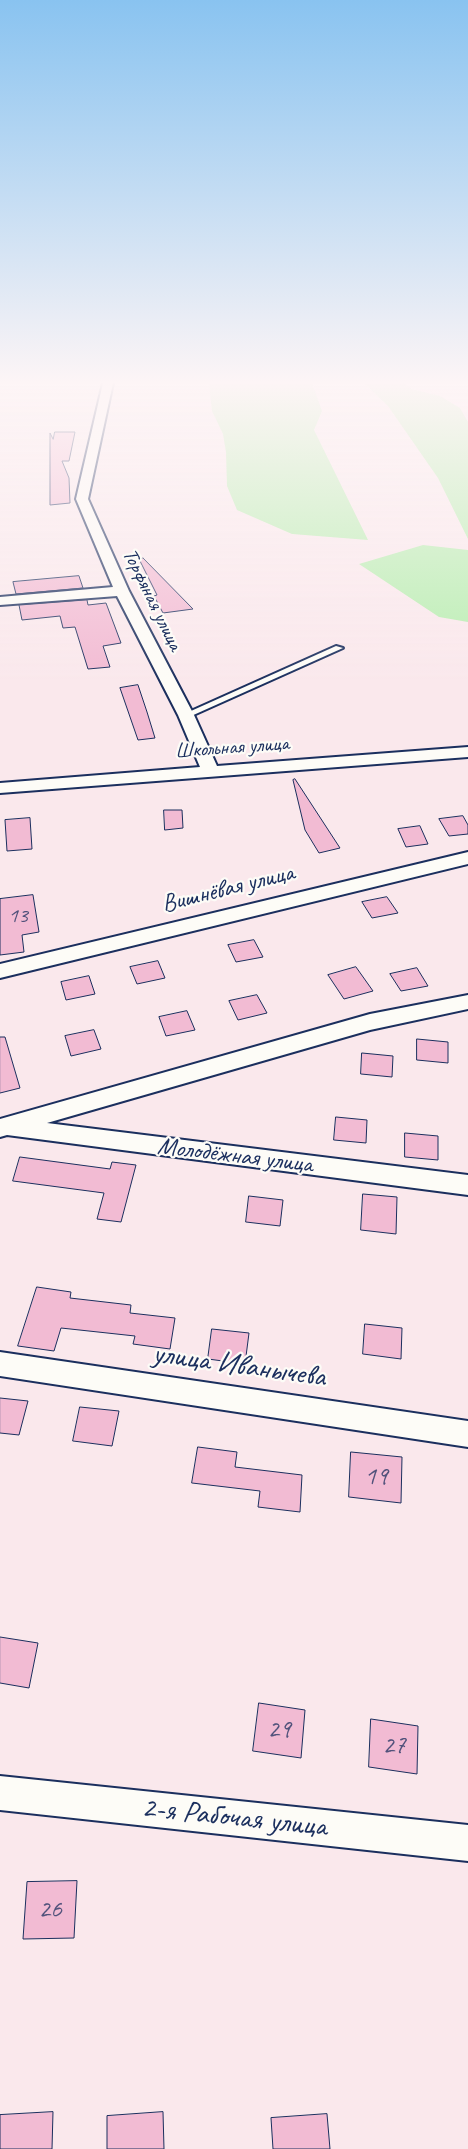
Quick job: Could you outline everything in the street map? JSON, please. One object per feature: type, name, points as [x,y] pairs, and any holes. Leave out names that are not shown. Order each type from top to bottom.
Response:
[{"type":"street","name":"Торфяная улица","points":[[85,483],[82,499],[122,591],[186,715],[210,772]]},
{"type":"street","points":[[0,601],[122,591]]},
{"type":"street","name":"Школьная улица","points":[[0,788],[468,752]]},
{"type":"street","name":"Вишнёвая улица","points":[[0,970],[468,858]]},
{"type":"street","points":[[1,1127],[370,1022],[468,1002]]},
{"type":"street","name":"Молодёжная улица","points":[[1,1127],[468,1184]]},
{"type":"street","name":"улица Иванычева","points":[[0,1364],[468,1434]]},
{"type":"street","name":"2-я Рабочая улица","points":[[0,1793],[468,1843]]},
{"type":"lane","points":[[186,715],[339,648]]},
{"type":"green space","points":[[227,483],[340,483],[368,540],[292,534],[237,510]]},
{"type":"green space","points":[[441,483],[468,483],[468,539]]},
{"type":"green space","points":[[423,545],[468,550],[468,622],[439,617],[359,564]]},
{"type":"building","points":[[50,483],[69,483],[70,503],[50,505]]},
{"type":"building","points":[[143,558],[193,609],[163,613],[154,596],[157,595],[140,561]]},
{"type":"building","points":[[79,576],[83,588],[16,594],[13,582]]},
{"type":"building","points":[[87,600],[88,605],[106,603],[121,643],[103,646],[110,667],[88,669],[75,627],[63,628],[60,616],[22,620],[19,605]]},
{"type":"building","points":[[138,685],[155,738],[138,740],[120,688]]},
{"type":"building","points":[[295,779],[340,848],[319,853],[305,830],[293,780]]},
{"type":"building","points":[[164,810],[182,810],[183,828],[165,830]]},
{"type":"building","points":[[463,816],[468,825],[468,834],[449,836],[439,819]]},
{"type":"building","points":[[30,818],[32,849],[7,851],[5,820]]},
{"type":"building","points":[[420,826],[428,844],[406,847],[398,829]]},
{"type":"building","points":[[33,895],[39,932],[22,935],[24,952],[0,955],[0,899]]},
{"type":"building","points":[[387,897],[398,913],[372,918],[362,902]]},
{"type":"building","points":[[254,940],[263,957],[236,962],[228,945]]},
{"type":"building","points":[[158,961],[165,978],[137,984],[130,967]]},
{"type":"building","points":[[356,967],[373,991],[344,999],[328,975]]},
{"type":"building","points":[[417,968],[428,986],[401,991],[390,974]]},
{"type":"building","points":[[89,976],[95,994],[66,1000],[61,982]]},
{"type":"building","points":[[257,995],[267,1013],[238,1020],[229,1001]]},
{"type":"building","points":[[187,1011],[195,1030],[166,1036],[159,1017]]},
{"type":"building","points":[[94,1030],[101,1049],[71,1056],[65,1036]]},
{"type":"building","points":[[0,1037],[5,1037],[20,1088],[0,1093]]},
{"type":"building","points":[[417,1039],[448,1042],[448,1063],[417,1060]]},
{"type":"building","points":[[362,1053],[393,1056],[392,1077],[361,1074]]},
{"type":"building","points":[[336,1117],[367,1120],[366,1143],[334,1140]]},
{"type":"building","points":[[405,1133],[438,1136],[438,1160],[405,1157]]},
{"type":"building","points":[[20,1157],[110,1169],[112,1162],[136,1165],[121,1222],[97,1219],[104,1193],[13,1181]]},
{"type":"building","points":[[363,1194],[397,1197],[396,1234],[361,1230]]},
{"type":"building","points":[[249,1196],[283,1200],[280,1226],[246,1222]]},
{"type":"building","points":[[37,1287],[71,1292],[70,1298],[131,1305],[130,1313],[175,1318],[170,1349],[133,1344],[135,1336],[61,1328],[54,1351],[18,1346]]},
{"type":"building","points":[[365,1324],[402,1328],[401,1359],[363,1354]]},
{"type":"building","points":[[212,1329],[249,1333],[245,1364],[208,1359]]},
{"type":"building","points":[[0,1398],[28,1401],[19,1435],[0,1433]]},
{"type":"building","points":[[80,1407],[119,1411],[112,1446],[73,1441]]},
{"type":"building","points":[[198,1447],[237,1452],[235,1467],[302,1475],[300,1512],[258,1507],[260,1491],[192,1483]]},
{"type":"building","points":[[351,1452],[402,1457],[401,1503],[349,1497]]},
{"type":"building","points":[[0,1637],[38,1643],[29,1688],[0,1683]]},
{"type":"building","points":[[259,1703],[305,1710],[301,1758],[253,1751]]},
{"type":"building","points":[[371,1719],[418,1726],[417,1774],[369,1767]]},
{"type":"building","points":[[77,1881],[74,1938],[23,1939],[27,1882]]},
{"type":"building","points":[[53,2112],[52,2149],[0,2149],[0,2115]]},
{"type":"building","points":[[163,2112],[164,2149],[107,2149],[107,2116]]},
{"type":"building","points":[[327,2114],[330,2149],[273,2149],[271,2118]]}]
